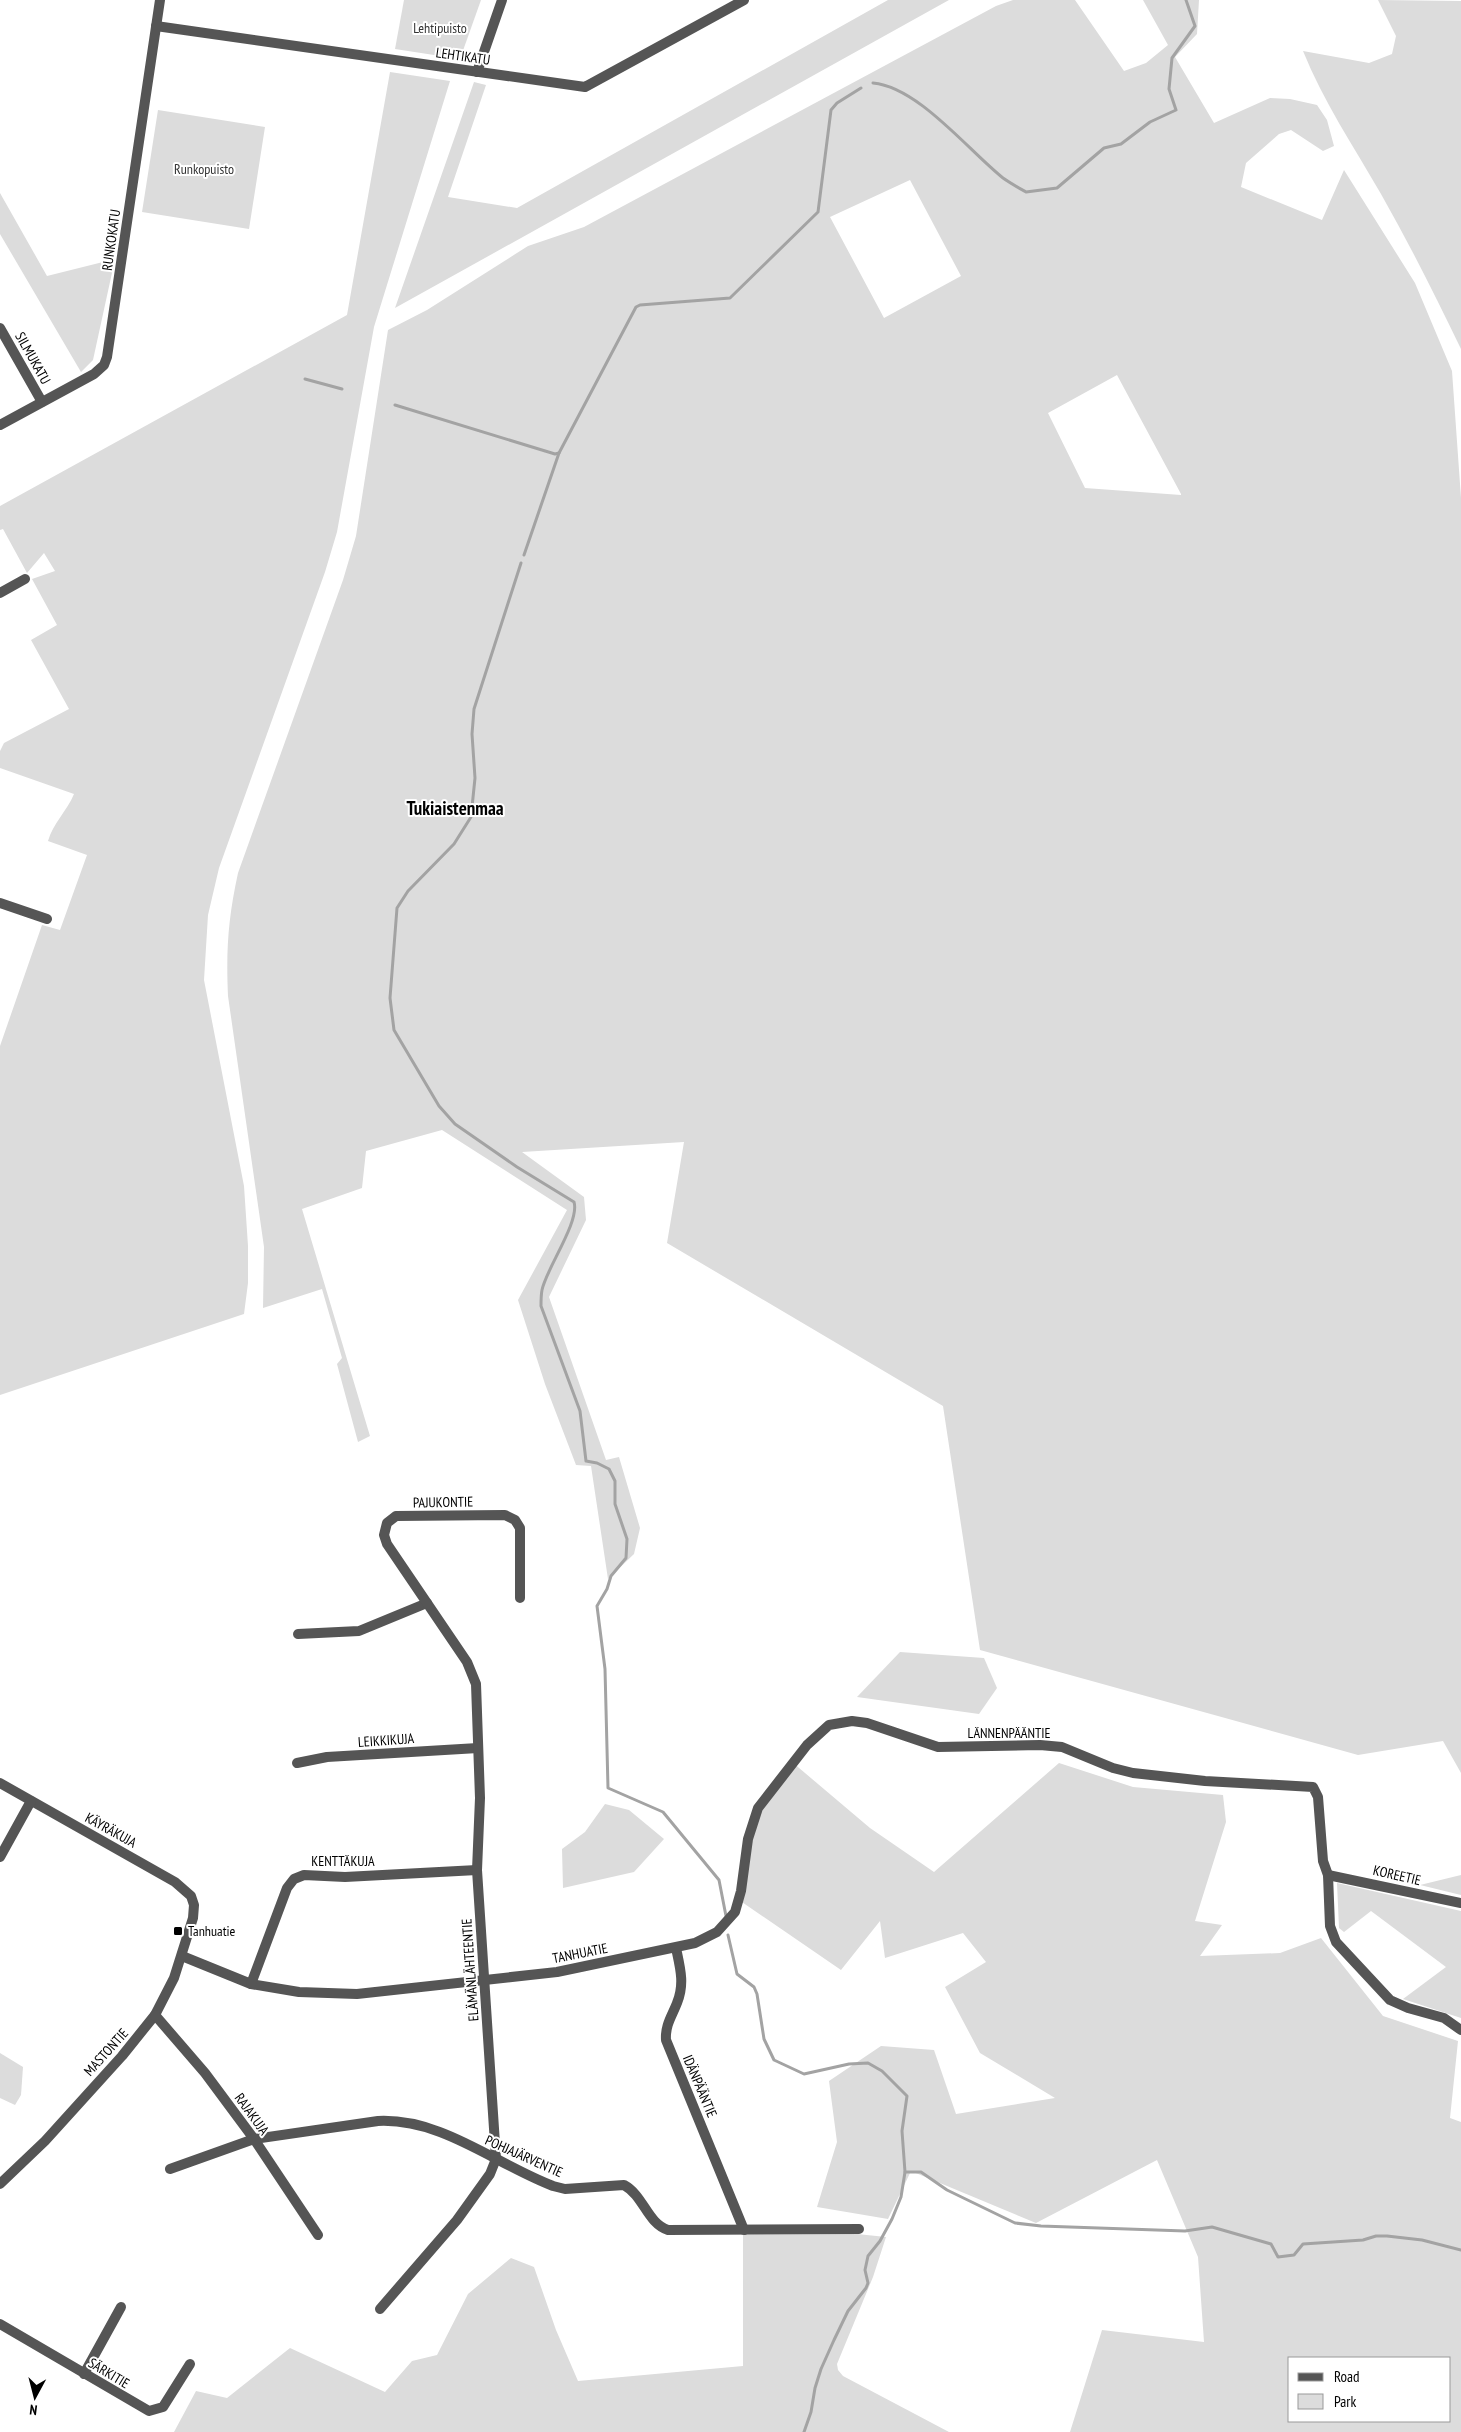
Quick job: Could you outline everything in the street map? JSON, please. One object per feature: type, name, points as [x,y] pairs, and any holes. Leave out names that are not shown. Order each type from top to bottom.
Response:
[{"type":"street","name":"RUNKOKATU","points":[[0,425],[94,374],[104,365],[107,357],[160,0]]},
{"type":"street","points":[[477,72],[502,0]]},
{"type":"street","name":"LEHTIKATU","points":[[156,26],[580,87],[588,86],[744,0]]},
{"type":"street","name":"SILMUKATU","points":[[0,328],[42,402]]},
{"type":"street","points":[[0,593],[25,579]]},
{"type":"street","points":[[0,904],[47,919]]},
{"type":"street","name":"PAJUKONTIE","points":[[427,1603],[385,1540],[386,1526],[393,1518],[505,1515],[512,1518],[520,1532],[520,1598]]},
{"type":"street","points":[[298,1634],[359,1631],[427,1603]]},
{"type":"street","name":"ELÄMÄNLÄHTEENTIE","points":[[427,1603],[471,1668],[476,1684],[480,1798],[477,1870],[496,2159]]},
{"type":"street","name":"LÄNNENPÄÄNTIE","points":[[736,1912],[741,1891],[748,1839],[758,1808],[807,1745],[829,1725],[852,1721],[868,1723],[938,1747],[1040,1745],[1062,1747],[1113,1768],[1133,1773],[1205,1781],[1313,1787],[1318,1797],[1324,1861],[1328,1875]]},
{"type":"street","name":"LEIKKIKUJA","points":[[297,1763],[334,1757],[478,1748]]},
{"type":"street","name":"KÄYRÄKUJA","points":[[0,1783],[179,1885],[190,1896],[194,1914]]},
{"type":"street","points":[[0,1857],[32,1801]]},
{"type":"street","name":"KENTTÄKUJA","points":[[251,1984],[287,1888],[299,1876],[345,1877],[477,1870]]},
{"type":"street","points":[[1328,1875],[1330,1926],[1336,1942],[1390,2000],[1408,2008],[1444,2018],[1461,2030]]},
{"type":"street","name":"KOREETIE","points":[[1328,1875],[1461,1903]]},
{"type":"street","name":"TANHUATIE","points":[[182,1956],[251,1984],[299,1992],[357,1994],[557,1972],[676,1948],[695,1943],[717,1932],[736,1912]]},
{"type":"street","name":"MASTONTIE","points":[[0,2184],[52,2134],[122,2056],[155,2015],[182,1956],[194,1914]]},
{"type":"street","name":"IDÄNPÄÄNTIE","points":[[676,1948],[683,1980],[678,2002],[667,2027],[666,2040],[744,2230]]},
{"type":"street","name":"RAJAKUJA","points":[[155,2015],[205,2073],[254,2139],[318,2235]]},
{"type":"street","name":"POHJAJÄRVENTIE","points":[[170,2169],[254,2139],[378,2121],[399,2121],[425,2126],[541,2182],[565,2189],[624,2185],[632,2190],[656,2225],[668,2230],[859,2228]]},
{"type":"street","points":[[380,2309],[457,2220],[490,2174],[496,2159]]},
{"type":"street","points":[[84,2374],[120,2307]]},
{"type":"street","name":"SÄRKITIE","points":[[0,2324],[144,2410],[154,2410],[163,2407],[190,2364]]},
{"type":"green space","name":"Lehtipuisto","points":[[404,0],[481,0],[460,59],[395,49]]},
{"type":"green space","points":[[888,0],[949,0],[395,308],[474,82],[486,85],[448,197],[517,208]]},
{"type":"green space","points":[[1013,0],[1075,0],[1124,71],[1146,63],[1168,45],[1143,0],[1199,0],[1197,34],[1175,57],[1214,123],[1270,98],[1290,99],[1317,105],[1327,120],[1334,146],[1323,151],[1291,130],[1279,134],[1246,163],[1241,187],[1322,220],[1344,170],[1415,283],[1452,371],[1461,498],[1461,1773],[1443,1741],[1358,1755],[980,1650],[943,1406],[667,1243],[684,1142],[522,1152],[584,1197],[586,1220],[549,1297],[606,1460],[619,1457],[640,1528],[634,1554],[608,1579],[591,1466],[576,1465],[545,1384],[518,1300],[567,1210],[442,1130],[366,1151],[362,1188],[302,1209],[370,1436],[358,1442],[337,1364],[342,1358],[322,1289],[263,1308],[264,1247],[228,996],[227,964],[230,920],[238,873],[343,580],[356,536],[388,330],[427,310],[528,246],[584,227],[996,6]],"holes":[[[910,180],[961,276],[884,318],[830,217]],[[1117,375],[1181,494],[1181,495],[1085,488],[1048,413]]]},
{"type":"green space","points":[[1378,0],[1461,1],[1461,349],[1381,194],[1329,106],[1303,51],[1369,63],[1392,54],[1396,36]]},
{"type":"green space","points":[[390,72],[450,81],[374,327],[337,532],[325,572],[219,868],[208,915],[204,980],[244,1186],[248,1246],[248,1283],[244,1314],[0,1395],[0,1046],[42,925],[60,930],[87,855],[48,841],[53,828],[74,794],[0,768],[0,751],[4,743],[69,709],[31,640],[57,625],[32,579],[55,571],[44,553],[27,573],[3,529],[0,530],[0,506],[347,315]]},
{"type":"green space","name":"Runkopuisto","points":[[158,110],[265,127],[249,229],[142,212]]},
{"type":"green space","points":[[0,193],[47,276],[115,259],[93,360],[81,372],[0,234]]},
{"type":"green space","points":[[900,1652],[984,1658],[997,1688],[979,1714],[857,1697]]},
{"type":"green space","points":[[792,1762],[870,1828],[934,1872],[1059,1763],[1133,1787],[1223,1795],[1226,1822],[1195,1921],[1222,1925],[1200,1956],[1280,1953],[1321,1938],[1383,2016],[1458,2041],[1450,2118],[1461,2122],[1461,2432],[1070,2432],[1102,2330],[1204,2342],[1198,2257],[1157,2160],[1036,2223],[911,2171],[888,2219],[817,2207],[837,2142],[829,2081],[881,2046],[934,2050],[956,2114],[1055,2098],[980,2053],[945,1987],[986,1962],[963,1933],[885,1958],[880,1921],[841,1970],[739,1900],[758,1808]]},
{"type":"green space","points":[[605,1804],[629,1810],[664,1839],[634,1872],[563,1888],[562,1849],[585,1832]]},
{"type":"green space","points":[[1461,1875],[1461,1895],[1420,1885]]},
{"type":"green space","points":[[1337,1883],[1461,1911],[1461,2018],[1403,1999],[1446,1967],[1371,1911],[1344,1932],[1339,1928]]},
{"type":"green space","points":[[0,2053],[23,2067],[21,2095],[15,2105],[0,2098]]},
{"type":"green space","points":[[857,2234],[886,2237],[873,2277],[837,2364],[838,2370],[843,2376],[949,2432],[174,2432],[196,2391],[227,2398],[290,2348],[385,2392],[412,2361],[437,2355],[468,2294],[511,2258],[534,2267],[556,2330],[578,2381],[743,2366],[743,2235]]},
{"type":"waterway","points":[[873,83],[890,87],[925,107],[989,166],[1020,189],[1026,192],[1057,188],[1104,148],[1121,144],[1150,122],[1176,110],[1169,89],[1172,58],[1195,26],[1186,0]]},
{"type":"waterway","points":[[524,555],[559,453],[636,307],[640,305],[730,298],[818,212],[831,110],[837,103],[861,88]]},
{"type":"waterway","points":[[305,379],[342,389]]},
{"type":"waterway","points":[[395,405],[555,454],[559,453]]},
{"type":"waterway","points":[[521,563],[474,709],[472,734],[475,778],[471,817],[454,844],[408,891],[397,908],[390,998],[394,1030],[439,1106],[455,1124],[517,1167],[574,1202],[575,1211],[572,1221],[545,1281],[541,1306],[580,1411],[586,1461],[597,1463],[609,1469],[615,1481],[615,1504],[627,1539],[626,1558],[611,1576],[607,1589],[597,1606],[605,1669],[608,1788],[663,1812],[719,1880],[726,1916]]},
{"type":"waterway","points":[[728,1935],[737,1974],[754,1987],[757,1994],[764,2039],[774,2060],[804,2074],[849,2064],[868,2063],[882,2071],[907,2096],[902,2131],[905,2172],[901,2197],[880,2241],[868,2256],[865,2270],[868,2283],[866,2288],[848,2311],[821,2369],[815,2388],[811,2412],[804,2432]]},
{"type":"waterway","points":[[905,2172],[921,2172],[947,2190],[1015,2223],[1041,2226],[1185,2231],[1212,2227],[1271,2244],[1278,2257],[1294,2255],[1303,2244],[1363,2240],[1376,2236],[1422,2240],[1461,2250]]},
{"type":"place","name":"Tanhuatie","points":[[178,1931]]},
{"type":"district","name":"Tukiaistenmaa","points":[[455,808]]}]
